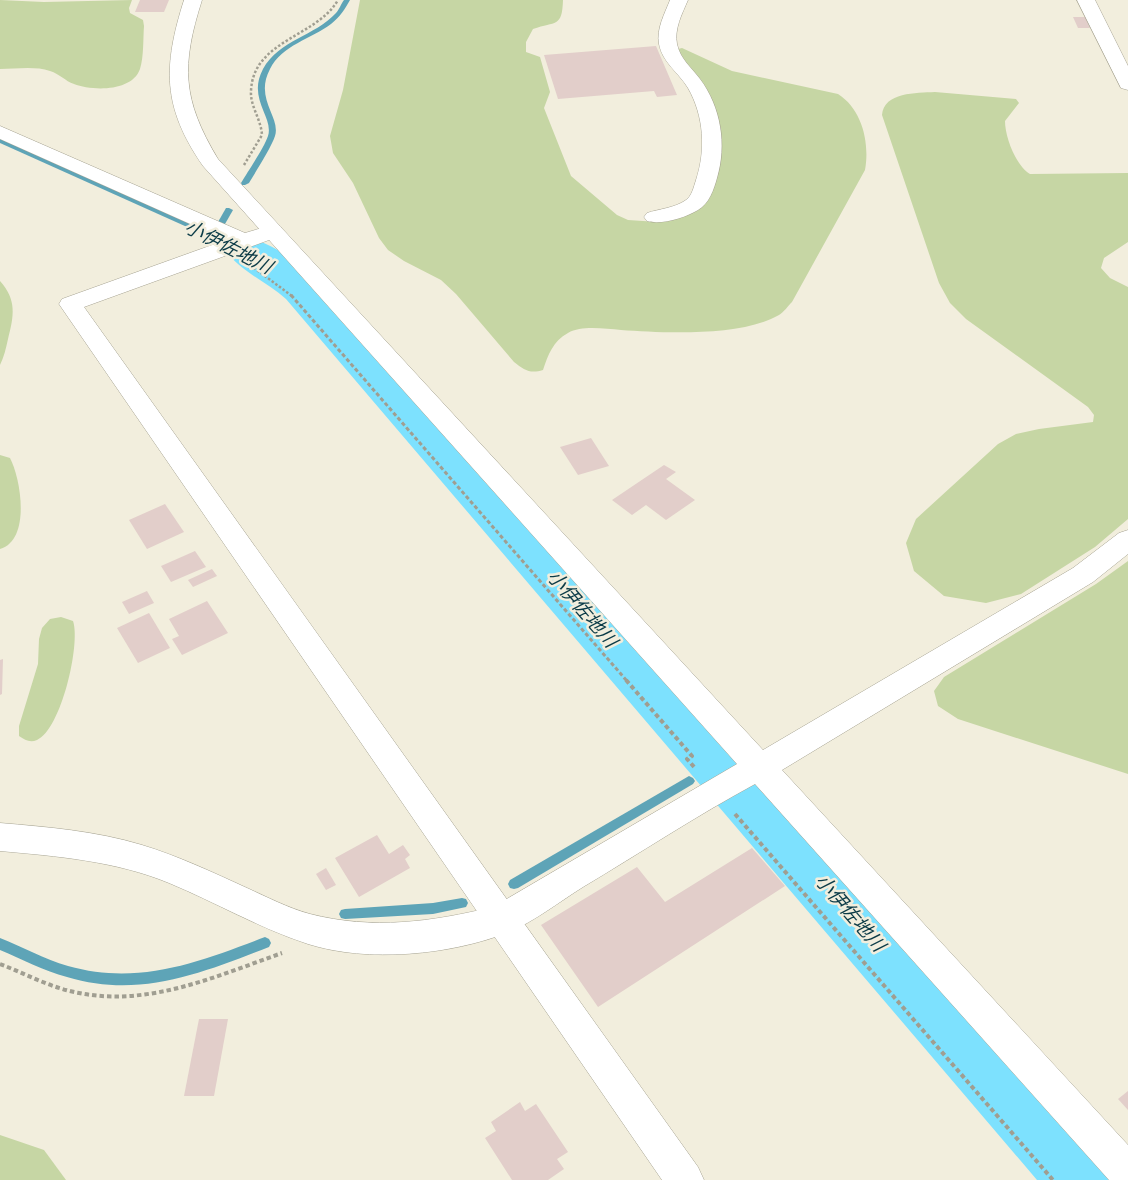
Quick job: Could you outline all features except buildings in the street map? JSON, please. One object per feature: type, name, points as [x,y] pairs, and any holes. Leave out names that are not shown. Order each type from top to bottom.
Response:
[{"type":"street","points":[[193,0],[178,52],[178,88],[182,107],[198,144],[223,178],[272,231],[731,783],[1128,1173]]},
{"type":"street","points":[[654,217],[693,205],[700,197],[712,159],[713,140],[705,104],[697,88],[676,61],[668,44],[669,28],[679,0]]},
{"type":"street","points":[[1086,0],[1128,84]]},
{"type":"street","points":[[0,132],[234,245]]},
{"type":"street","points":[[272,231],[70,304],[500,920],[685,1180]]},
{"type":"street","points":[[0,837],[61,842],[140,859],[178,872],[266,913],[303,927],[355,937],[404,938],[453,932],[500,920],[1083,575],[1128,540]]},
{"type":"path","points":[[223,178],[240,170],[262,135],[262,129],[251,97],[253,79],[262,62],[279,44],[330,14],[338,0]]},
{"type":"path","points":[[234,245],[290,294],[692,756],[687,758],[731,783],[1052,1180]]},
{"type":"path","points":[[0,964],[57,987],[80,993],[105,997],[132,996],[185,985],[290,951],[303,927]]},
{"type":"green space","points":[[0,0],[44,2],[132,0],[129,8],[130,13],[143,20],[144,26],[143,53],[140,69],[136,77],[120,86],[91,88],[74,84],[54,72],[44,69],[0,69]]},
{"type":"green space","points":[[360,0],[563,0],[559,19],[552,24],[533,29],[526,42],[526,52],[540,57],[550,92],[544,108],[571,176],[617,215],[628,220],[658,222],[716,179],[684,60],[678,49],[682,48],[732,71],[838,94],[853,108],[862,128],[866,149],[865,170],[792,302],[779,315],[744,327],[702,332],[580,329],[568,333],[558,340],[549,354],[543,370],[534,372],[527,370],[514,362],[456,294],[441,280],[404,261],[388,250],[379,238],[353,183],[333,153],[330,136],[343,90]]},
{"type":"green space","points":[[935,92],[1016,99],[1019,103],[1005,121],[1006,128],[1009,143],[1016,158],[1020,165],[1030,174],[1128,173],[1128,242],[1104,258],[1101,268],[1110,278],[1128,287],[1128,519],[1095,547],[1021,594],[986,603],[944,596],[914,571],[906,543],[916,519],[998,444],[1016,434],[1093,422],[1094,415],[1088,407],[966,319],[950,303],[939,283],[882,115],[884,107],[895,98],[902,95]]},
{"type":"green space","points":[[0,281],[12,302],[13,316],[0,365]]},
{"type":"green space","points":[[0,455],[10,458],[14,468],[21,508],[20,522],[16,534],[10,543],[0,549]]},
{"type":"green space","points":[[1128,561],[1128,774],[958,719],[938,706],[934,691],[944,677],[1096,584]]},
{"type":"green space","points":[[61,617],[73,621],[75,632],[67,685],[54,720],[46,733],[37,740],[28,741],[19,736],[19,726],[38,664],[39,639],[42,628],[50,619]]},
{"type":"green space","points":[[0,1135],[44,1150],[66,1180],[0,1180]]},
{"type":"waterway","points":[[245,183],[272,135],[272,129],[261,94],[266,70],[275,57],[287,47],[329,23],[340,13],[347,0]]},
{"type":"waterway","name":"小伊佐地川","points":[[0,140],[248,251]]},
{"type":"waterway","points":[[222,222],[229,210]]},
{"type":"waterway","name":"小伊佐地川","points":[[248,251],[286,275],[302,289],[1088,1180]]},
{"type":"waterway","points":[[709,769],[719,763]]},
{"type":"waterway","points":[[514,884],[689,781]]},
{"type":"waterway","points":[[345,914],[433,909],[462,903]]},
{"type":"waterway","points":[[0,944],[68,972],[95,978],[121,980],[168,976],[215,962],[265,943]]}]
